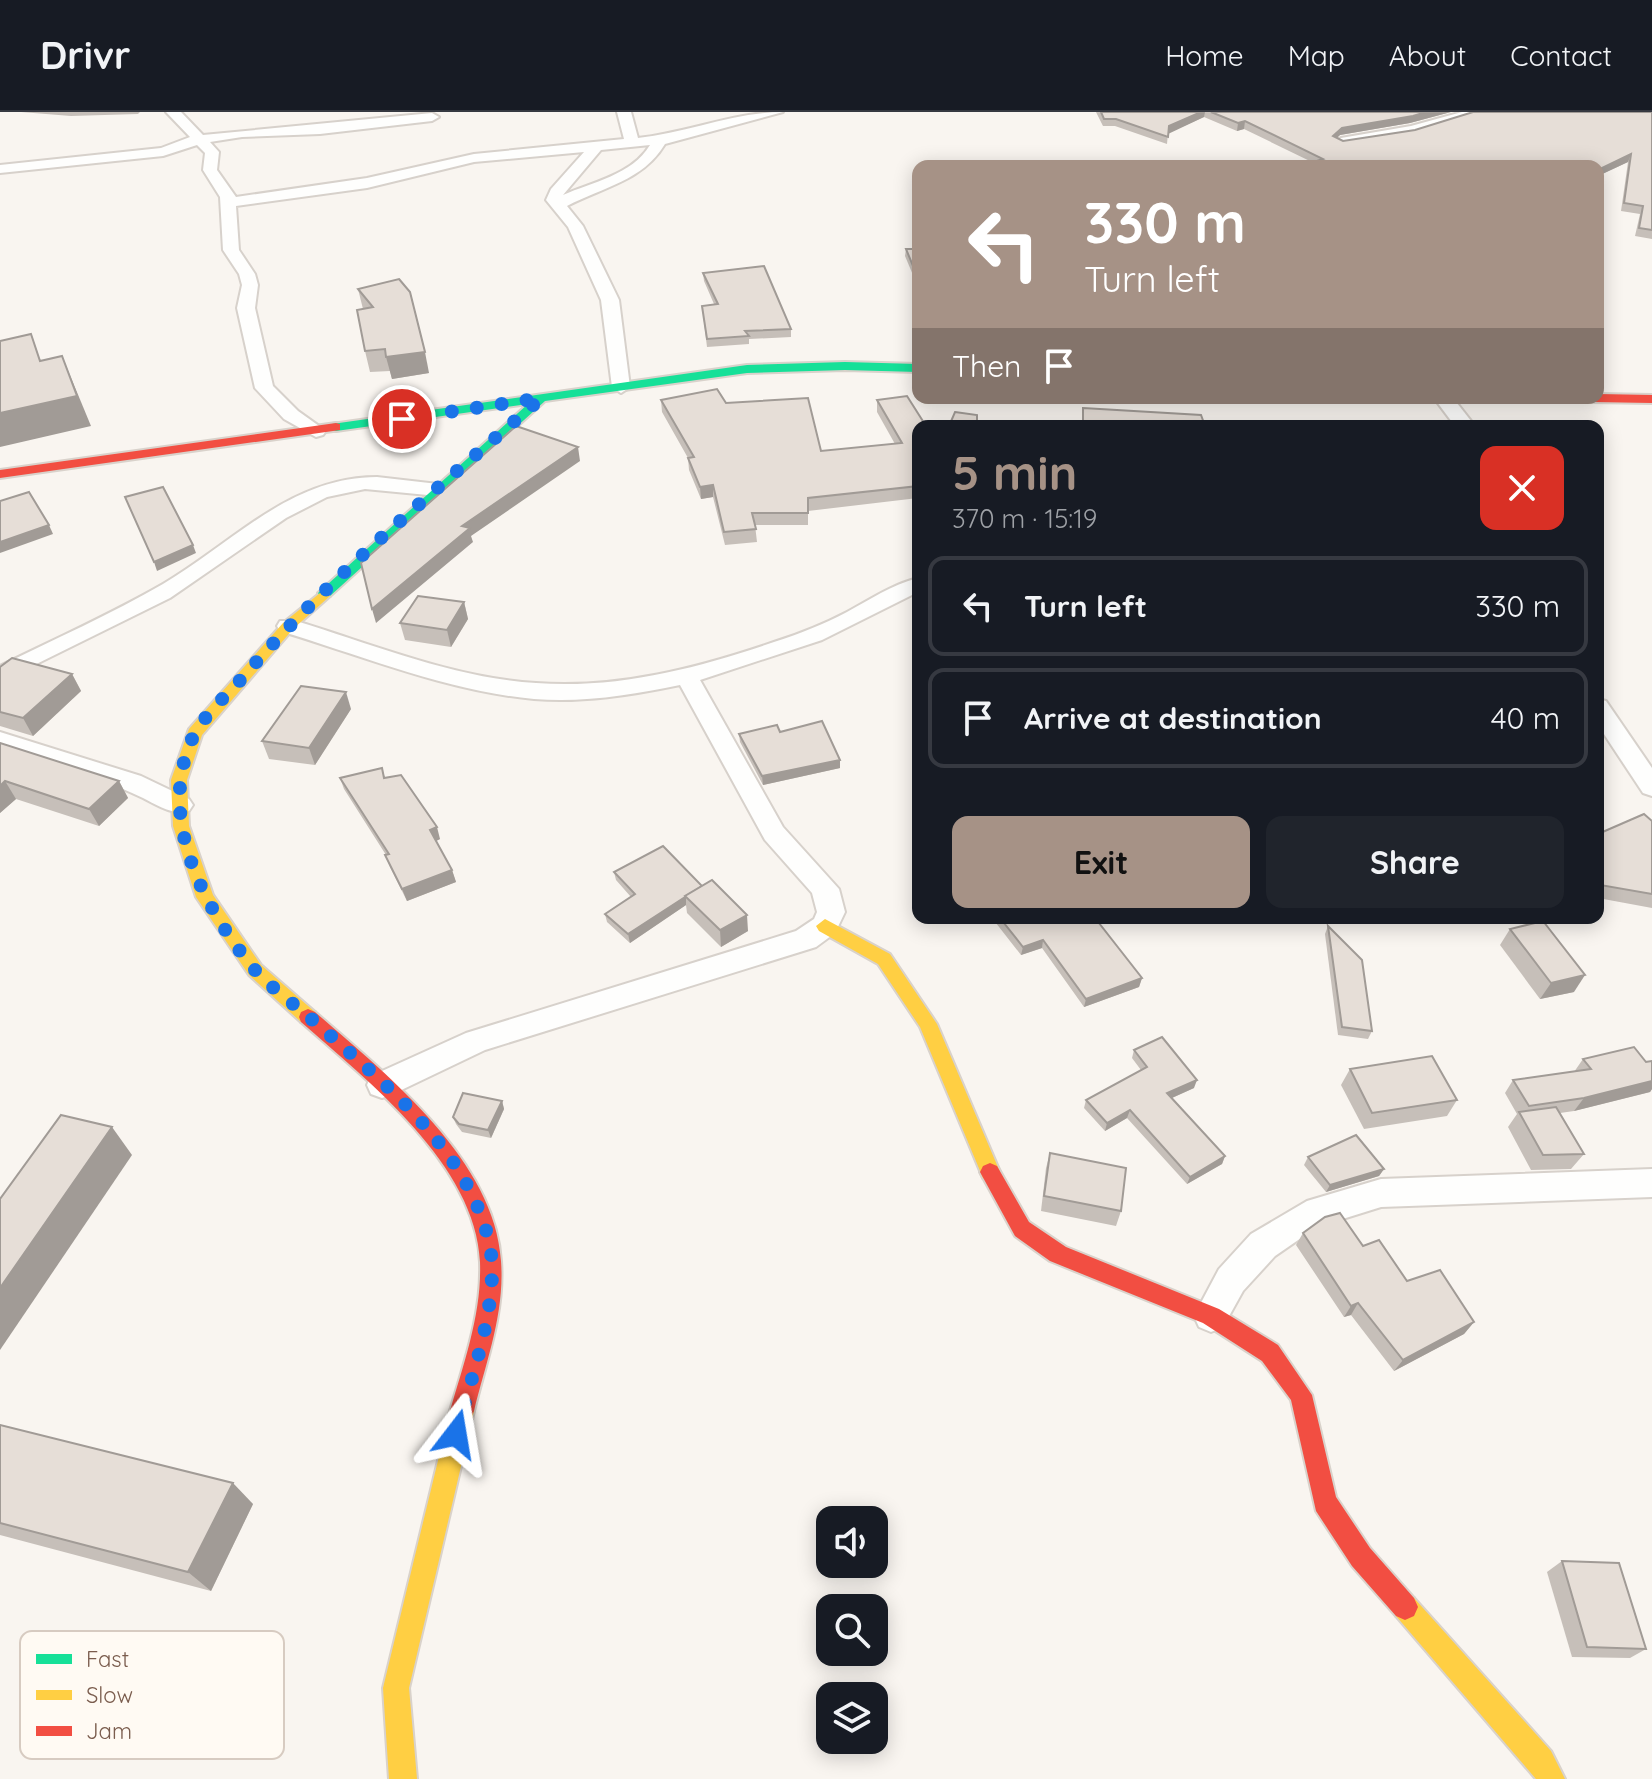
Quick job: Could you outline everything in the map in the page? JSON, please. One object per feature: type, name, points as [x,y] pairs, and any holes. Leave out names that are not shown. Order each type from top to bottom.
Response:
[{"type":"street","points":[[173,112],[191,127],[212,152],[210,170],[220,181],[228,203],[231,250],[247,274],[250,285],[246,308],[264,388],[291,415],[316,431]]},
{"type":"street","points":[[624,112],[632,143]]},
{"type":"street","points":[[1341,142],[1412,130],[1478,112]]},
{"type":"street","points":[[228,203],[367,183],[474,158],[660,140],[765,114]]},
{"type":"street","points":[[0,169],[163,152],[199,140],[242,133],[320,130],[432,117]]},
{"type":"street","points":[[556,205],[574,194],[631,172],[647,161],[660,140]]},
{"type":"street","points":[[595,148],[556,192],[556,205],[575,226],[610,300],[621,387]]},
{"type":"street","points":[[0,474],[747,369],[912,368]]},
{"type":"street","points":[[403,1779],[396,1688],[490,1302],[489,1243],[469,1191],[441,1144],[382,1085],[255,970],[205,897],[181,826],[179,780],[195,733],[288,626],[541,398]]},
{"type":"street","points":[[1604,398],[1652,399]]},
{"type":"street","points":[[1448,404],[1460,420]]},
{"type":"street","points":[[0,675],[184,580],[283,512],[316,494],[342,486],[382,483],[438,490]]},
{"type":"street","points":[[288,626],[481,682],[536,691],[632,688],[687,677],[788,646],[912,586]]},
{"type":"street","points":[[382,1085],[476,1041],[806,939],[825,926],[831,912],[825,889],[774,833],[687,677]]},
{"type":"street","points":[[1604,716],[1652,787]]},
{"type":"street","points":[[0,740],[132,782],[180,805]]},
{"type":"street","points":[[825,926],[884,959],[928,1024],[981,1152],[1022,1229],[1058,1254],[1211,1316],[1270,1353],[1301,1395],[1325,1502],[1361,1557],[1541,1761],[1551,1779]]},
{"type":"street","points":[[1211,1316],[1231,1280],[1263,1245],[1307,1216],[1381,1193],[1652,1183]]},
{"type":"building","points":[[1101,112],[1201,112],[1169,126],[1168,137],[1116,119],[1104,119]]},
{"type":"building","points":[[1211,112],[1426,112],[1342,128],[1333,136],[1343,141],[1415,130],[1473,112],[1652,112],[1652,230],[1639,228],[1643,206],[1624,203],[1631,154],[1604,167],[1604,160],[1320,160],[1323,159],[1245,121],[1238,123]]},
{"type":"building","points":[[906,249],[912,249],[912,264]]},
{"type":"building","points":[[764,266],[791,329],[745,331],[749,336],[707,339],[702,306],[718,304],[703,273]]},
{"type":"building","points":[[399,279],[410,292],[425,352],[386,357],[385,349],[365,351],[357,310],[373,307],[358,289]]},
{"type":"building","points":[[31,334],[40,361],[62,356],[77,396],[0,413],[0,341]]},
{"type":"building","points":[[717,389],[726,403],[808,398],[821,451],[902,443],[877,400],[907,396],[922,420],[912,420],[912,487],[808,498],[808,513],[752,513],[756,529],[724,532],[713,485],[700,487],[688,458],[694,457],[661,400]]},
{"type":"building","points":[[1083,408],[1201,415],[1203,420],[1083,420]]},
{"type":"building","points":[[955,412],[977,415],[977,420],[952,420]]},
{"type":"building","points":[[516,426],[578,447],[462,526],[470,528],[372,609],[361,563]]},
{"type":"building","points":[[163,487],[193,545],[154,562],[125,497]]},
{"type":"building","points":[[29,492],[49,525],[0,542],[0,501]]},
{"type":"building","points":[[418,596],[464,602],[447,630],[400,623]]},
{"type":"building","points":[[12,658],[72,674],[23,718],[0,712],[0,667]]},
{"type":"building","points":[[301,686],[346,692],[309,748],[262,741]]},
{"type":"building","points":[[822,721],[840,760],[762,776],[739,734],[777,725],[780,732]]},
{"type":"building","points":[[0,743],[119,781],[89,809],[5,781],[0,786]]},
{"type":"building","points":[[382,768],[384,778],[401,775],[437,827],[430,830],[452,870],[402,889],[385,855],[389,854],[340,778]]},
{"type":"building","points":[[1644,814],[1652,821],[1652,894],[1604,886],[1604,831]]},
{"type":"building","points":[[663,846],[702,886],[628,934],[605,914],[635,894],[614,872]]},
{"type":"building","points":[[712,880],[747,915],[720,930],[685,896]]},
{"type":"building","points":[[1005,924],[1100,924],[1142,978],[1086,999],[1043,940],[1023,947]]},
{"type":"building","points":[[1545,924],[1585,975],[1551,983],[1510,929]]},
{"type":"building","points":[[1328,926],[1362,960],[1372,1031],[1342,1027]]},
{"type":"building","points":[[1162,1037],[1197,1080],[1167,1093],[1225,1156],[1190,1177],[1130,1110],[1107,1123],[1086,1100],[1147,1067],[1134,1050]]},
{"type":"building","points":[[1634,1047],[1646,1062],[1652,1061],[1652,1081],[1584,1098],[1529,1106],[1513,1080],[1591,1069],[1583,1059]]},
{"type":"building","points":[[1432,1056],[1457,1100],[1372,1113],[1350,1069]]},
{"type":"building","points":[[463,1093],[502,1101],[488,1130],[459,1124],[453,1117]]},
{"type":"building","points":[[1556,1107],[1584,1154],[1543,1155],[1519,1112]]},
{"type":"building","points":[[61,1115],[112,1127],[0,1288],[0,1199]]},
{"type":"building","points":[[1356,1135],[1384,1169],[1330,1185],[1308,1157]]},
{"type":"building","points":[[1050,1153],[1126,1168],[1121,1211],[1044,1196]]},
{"type":"building","points":[[1340,1213],[1363,1246],[1379,1240],[1407,1281],[1440,1270],[1474,1322],[1403,1360],[1358,1303],[1351,1306],[1303,1233],[1325,1217]]},
{"type":"building","points":[[0,1425],[233,1483],[188,1572],[0,1523]]},
{"type":"building","points":[[1562,1561],[1619,1563],[1646,1649],[1587,1647]]},
{"type":"traffic: fast","points":[[336,427],[747,369],[912,368]]},
{"type":"traffic: fast","points":[[325,593],[541,398]]},
{"type":"traffic: slow","points":[[308,1017],[255,970],[205,897],[181,826],[179,780],[195,733],[288,626],[325,593]]},
{"type":"traffic: slow","points":[[825,926],[884,959],[928,1024],[990,1172]]},
{"type":"traffic: slow","points":[[403,1779],[396,1688],[462,1411]]},
{"type":"traffic: slow","points":[[1405,1607],[1541,1761],[1551,1779]]},
{"type":"traffic: jam","points":[[1604,398],[1652,399]]},
{"type":"traffic: jam","points":[[0,474],[336,427]]},
{"type":"traffic: jam","points":[[308,1017],[373,1074],[437,1141],[462,1178],[481,1217],[491,1259],[489,1304],[462,1411]]},
{"type":"traffic: jam","points":[[990,1172],[1022,1229],[1058,1254],[1211,1316],[1270,1353],[1301,1395],[1325,1502],[1361,1557],[1405,1607]]},
{"type":"route","points":[[402,419],[541,398],[288,626],[195,733],[179,780],[181,826],[205,897],[255,970],[364,1066],[441,1144],[469,1191],[489,1243],[490,1302],[456,1434]]}]
